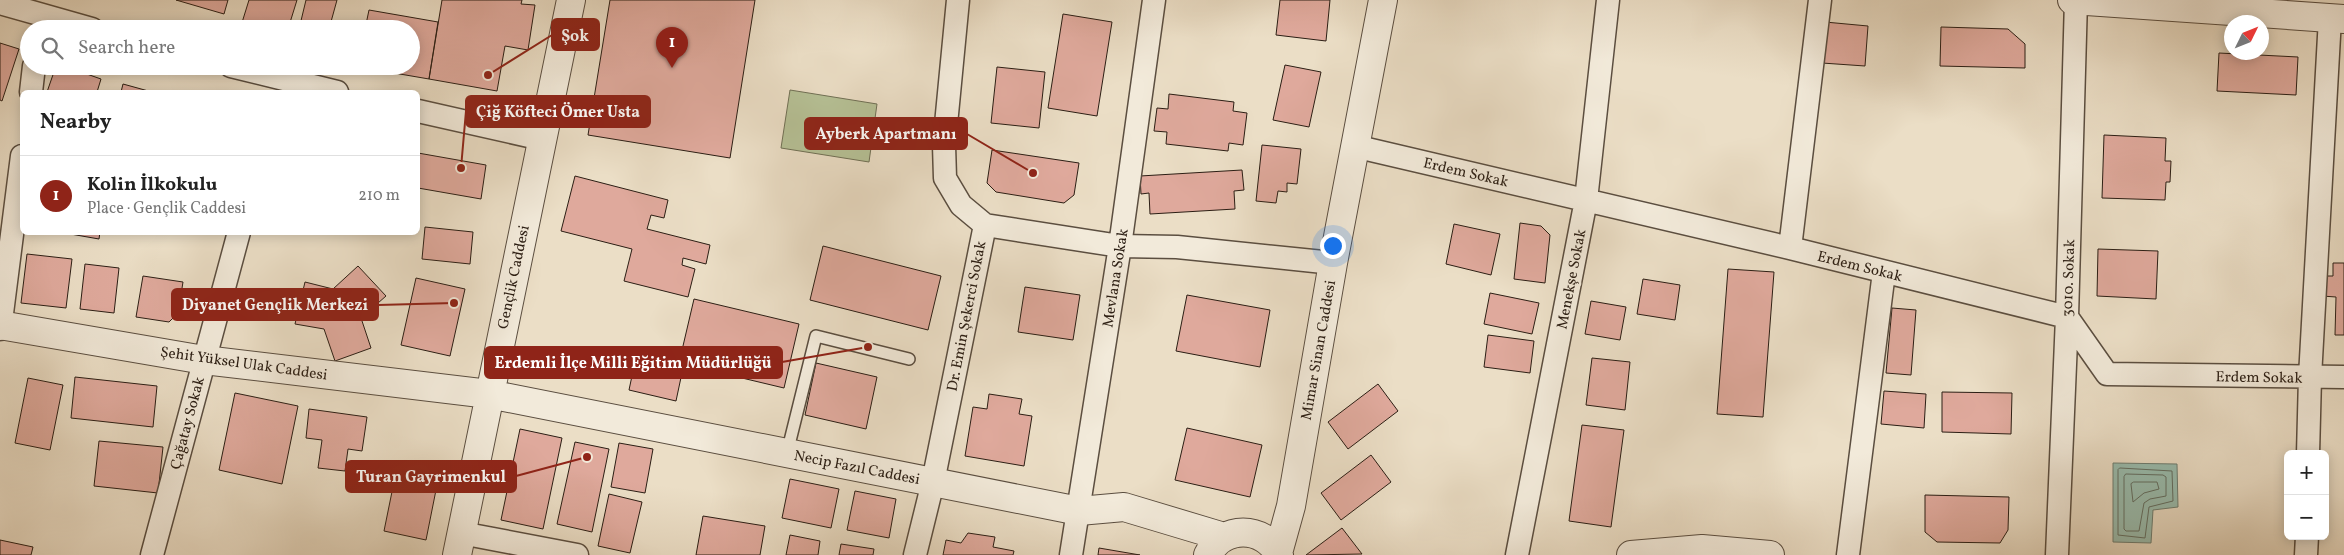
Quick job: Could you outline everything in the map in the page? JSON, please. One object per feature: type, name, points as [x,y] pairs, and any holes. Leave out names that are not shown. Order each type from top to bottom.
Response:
[{"type":"street","name":"Gençlik Caddesi","points":[[459,544],[571,0]]},
{"type":"street","name":"Dr. Emin Şekerci Sokak","points":[[915,555],[933,482],[985,225],[961,205],[945,178],[944,145],[958,0]]},
{"type":"street","name":"Mevlana Sokak","points":[[1071,555],[1120,246],[1154,0]]},
{"type":"street","name":"Mimar Sinan Caddesi","points":[[1278,554],[1291,506],[1354,146],[1383,0]]},
{"type":"street","name":"Menekşe Sokak","points":[[1517,555],[1586,200],[1608,0]]},
{"type":"street","points":[[1790,248],[1820,0]]},
{"type":"street","points":[[2072,0],[2337,19],[2310,377],[2308,450]]},
{"type":"street","name":"3010. Sokak","points":[[2057,555],[2067,317],[2076,0]]},
{"type":"street","points":[[0,3],[59,20]]},
{"type":"street","points":[[31,90],[33,75]]},
{"type":"street","points":[[253,75],[279,86],[318,90]]},
{"type":"street","points":[[420,111],[542,139]]},
{"type":"street","name":"Erdem Sokak","points":[[1354,146],[1790,248],[2067,317],[2107,374],[2344,377]]},
{"type":"street","points":[[0,326],[20,171]]},
{"type":"street","points":[[985,225],[1120,246],[1177,247],[1333,263]]},
{"type":"street","name":"Çağatay Sokak","points":[[152,555],[238,235]]},
{"type":"street","points":[[1848,555],[1884,272]]},
{"type":"street","name":"Şehit Yüksel Ulak Caddesi","points":[[0,326],[204,360],[489,394]]},
{"type":"street","name":"Necip Fazıl Caddesi","points":[[489,394],[1079,511],[1124,507],[1216,546]]},
{"type":"street","points":[[1216,546],[1235,532],[1248,532],[1260,535],[1270,542],[1278,554]]},
{"type":"street","points":[[2306,555],[2307,540]]},
{"type":"street","points":[[459,544],[577,555]]},
{"type":"street","points":[[1631,555],[1702,552],[1770,555]]},
{"type":"lane","points":[[788,453],[816,336],[908,359]]},
{"type":"shaded area","points":[[790,90],[877,104],[869,162],[781,148]]},
{"type":"water","points":[[2113,463],[2177,464],[2178,507],[2153,510],[2151,543],[2113,542]]},
{"type":"building","points":[[176,0],[228,0],[224,14]]},
{"type":"building","points":[[249,0],[297,0],[291,20],[243,20]]},
{"type":"building","points":[[306,0],[337,0],[331,20],[301,20]]},
{"type":"building","points":[[442,0],[522,0],[521,4],[535,5],[528,50],[505,46],[497,91],[429,79]]},
{"type":"building","points":[[610,0],[755,0],[730,158],[588,135]]},
{"type":"building","points":[[1280,0],[1330,0],[1326,41],[1276,35]]},
{"type":"building","points":[[369,10],[438,22],[429,79],[406,75],[420,75],[420,20],[367,20]]},
{"type":"building","points":[[1063,14],[1112,22],[1097,116],[1048,108]]},
{"type":"building","points":[[1825,22],[1868,26],[1865,66],[1822,63]]},
{"type":"building","points":[[1941,27],[2008,29],[2025,44],[2025,68],[1940,66]]},
{"type":"building","points":[[0,43],[19,49],[2,101],[0,100]]},
{"type":"building","points":[[2219,53],[2224,53],[2224,60],[2269,60],[2269,56],[2298,57],[2296,95],[2217,91]]},
{"type":"building","points":[[1285,65],[1321,72],[1309,127],[1273,120]]},
{"type":"building","points":[[997,67],[1045,72],[1039,128],[991,123]]},
{"type":"building","points":[[53,75],[90,75],[101,79],[98,90],[48,90]]},
{"type":"building","points":[[123,84],[145,90],[122,90]]},
{"type":"building","points":[[1169,94],[1234,102],[1233,111],[1247,113],[1243,145],[1229,143],[1228,151],[1166,144],[1167,132],[1154,131],[1157,108],[1168,109]]},
{"type":"building","points":[[2104,135],[2166,138],[2165,161],[2171,161],[2170,182],[2166,182],[2165,200],[2102,198]]},
{"type":"building","points":[[1262,145],[1301,149],[1297,184],[1287,183],[1287,192],[1278,191],[1276,203],[1256,201]]},
{"type":"building","points":[[992,150],[1079,163],[1074,195],[1064,203],[996,192],[987,183]]},
{"type":"building","points":[[420,153],[486,165],[481,199],[420,188]]},
{"type":"building","points":[[1242,170],[1244,190],[1234,191],[1235,209],[1150,214],[1149,193],[1141,194],[1140,176]]},
{"type":"building","points":[[575,176],[668,200],[664,218],[651,215],[647,229],[710,245],[706,264],[683,258],[682,265],[695,269],[688,297],[624,281],[632,249],[561,231]]},
{"type":"building","points":[[1520,223],[1541,226],[1550,235],[1545,283],[1514,279]]},
{"type":"building","points":[[1454,224],[1500,234],[1491,275],[1446,264]]},
{"type":"building","points":[[425,227],[473,232],[470,264],[422,259]]},
{"type":"building","points":[[76,235],[100,235],[99,239]]},
{"type":"building","points":[[823,246],[941,276],[928,330],[810,300]]},
{"type":"building","points":[[2098,249],[2158,251],[2156,299],[2097,296]]},
{"type":"building","points":[[27,254],[72,259],[66,308],[21,303]]},
{"type":"building","points":[[2333,263],[2344,263],[2344,335],[2335,335],[2336,297],[2322,296],[2322,276],[2333,276]]},
{"type":"building","points":[[85,264],[119,268],[114,313],[80,309]]},
{"type":"building","points":[[358,266],[386,296],[361,318],[371,348],[335,361],[324,329],[295,324],[305,282],[333,289]]},
{"type":"building","points":[[1728,269],[1774,272],[1763,417],[1717,414]]},
{"type":"building","points":[[143,276],[183,282],[178,313],[169,322],[136,317]]},
{"type":"building","points":[[416,278],[465,289],[450,356],[401,345]]},
{"type":"building","points":[[1643,279],[1680,285],[1675,320],[1637,314]]},
{"type":"building","points":[[1025,287],[1080,295],[1073,340],[1018,332]]},
{"type":"building","points":[[1490,293],[1539,303],[1532,334],[1484,324]]},
{"type":"building","points":[[1187,295],[1270,310],[1260,367],[1176,351]]},
{"type":"building","points":[[694,299],[799,324],[784,388],[679,363]]},
{"type":"building","points":[[1591,301],[1626,307],[1620,340],[1585,334]]},
{"type":"building","points":[[1892,308],[1916,310],[1911,375],[1886,373]]},
{"type":"building","points":[[1488,335],[1534,341],[1530,373],[1484,367]]},
{"type":"building","points":[[636,357],[683,368],[676,401],[629,390]]},
{"type":"building","points":[[1592,358],[1630,362],[1625,410],[1586,405]]},
{"type":"building","points":[[816,363],[877,377],[866,429],[805,415]]},
{"type":"building","points":[[75,377],[157,386],[153,427],[71,418]]},
{"type":"building","points":[[28,378],[63,385],[50,450],[15,443]]},
{"type":"building","points":[[1378,384],[1398,411],[1348,449],[1328,422]]},
{"type":"building","points":[[1884,391],[1926,394],[1924,428],[1881,424]]},
{"type":"building","points":[[1942,392],[2012,393],[2011,434],[1942,432]]},
{"type":"building","points":[[235,393],[298,406],[282,484],[219,470]]},
{"type":"building","points":[[989,394],[1022,399],[1019,414],[1032,416],[1024,466],[965,456],[973,407],[987,409]]},
{"type":"building","points":[[309,409],[367,417],[362,451],[348,449],[345,471],[318,468],[322,440],[306,438]]},
{"type":"building","points":[[1582,425],[1624,430],[1611,527],[1569,521]]},
{"type":"building","points":[[1187,428],[1262,445],[1250,497],[1175,480]]},
{"type":"building","points":[[520,429],[562,438],[543,529],[501,520]]},
{"type":"building","points":[[99,441],[163,447],[158,493],[94,486]]},
{"type":"building","points":[[575,442],[609,449],[592,532],[557,524]]},
{"type":"building","points":[[619,443],[653,449],[645,493],[611,487]]},
{"type":"building","points":[[1371,455],[1391,482],[1341,520],[1321,493]]},
{"type":"building","points":[[395,477],[437,485],[426,540],[384,531]]},
{"type":"building","points":[[790,479],[839,489],[831,528],[782,518]]},
{"type":"building","points":[[855,491],[896,499],[889,538],[847,530]]},
{"type":"building","points":[[609,494],[642,502],[630,553],[598,546]]},
{"type":"building","points":[[1925,495],[2009,497],[2008,530],[2000,543],[1937,542],[1925,532]]},
{"type":"building","points":[[703,516],[765,526],[760,555],[696,555]]},
{"type":"building","points":[[1342,528],[1362,554],[1306,555]]},
{"type":"building","points":[[968,533],[995,537],[993,547],[1014,551],[1013,555],[943,555],[946,540],[961,543]]},
{"type":"building","points":[[790,535],[820,541],[818,555],[786,555]]},
{"type":"building","points":[[0,540],[33,547],[31,555],[0,555]]},
{"type":"building","points":[[841,544],[874,549],[873,555],[839,555]]},
{"type":"building","points":[[1099,548],[1140,555],[1098,555]]},
{"type":"place","name":"Kolin İlkokulu","points":[[672,68]]},
{"type":"place","name":"Şok","points":[[488,75]]},
{"type":"place","name":"Çiğ Köfteci Ömer Usta","points":[[461,168]]},
{"type":"place","name":"Ayberk Apartmanı","points":[[1033,173]]},
{"type":"place","name":"Diyanet Gençlik Merkezi","points":[[454,303]]},
{"type":"place","name":"Erdemli İlçe Milli Eğitim Müdürlüğü","points":[[868,347]]},
{"type":"place","name":"Turan Gayrimenkul","points":[[587,457]]}]
